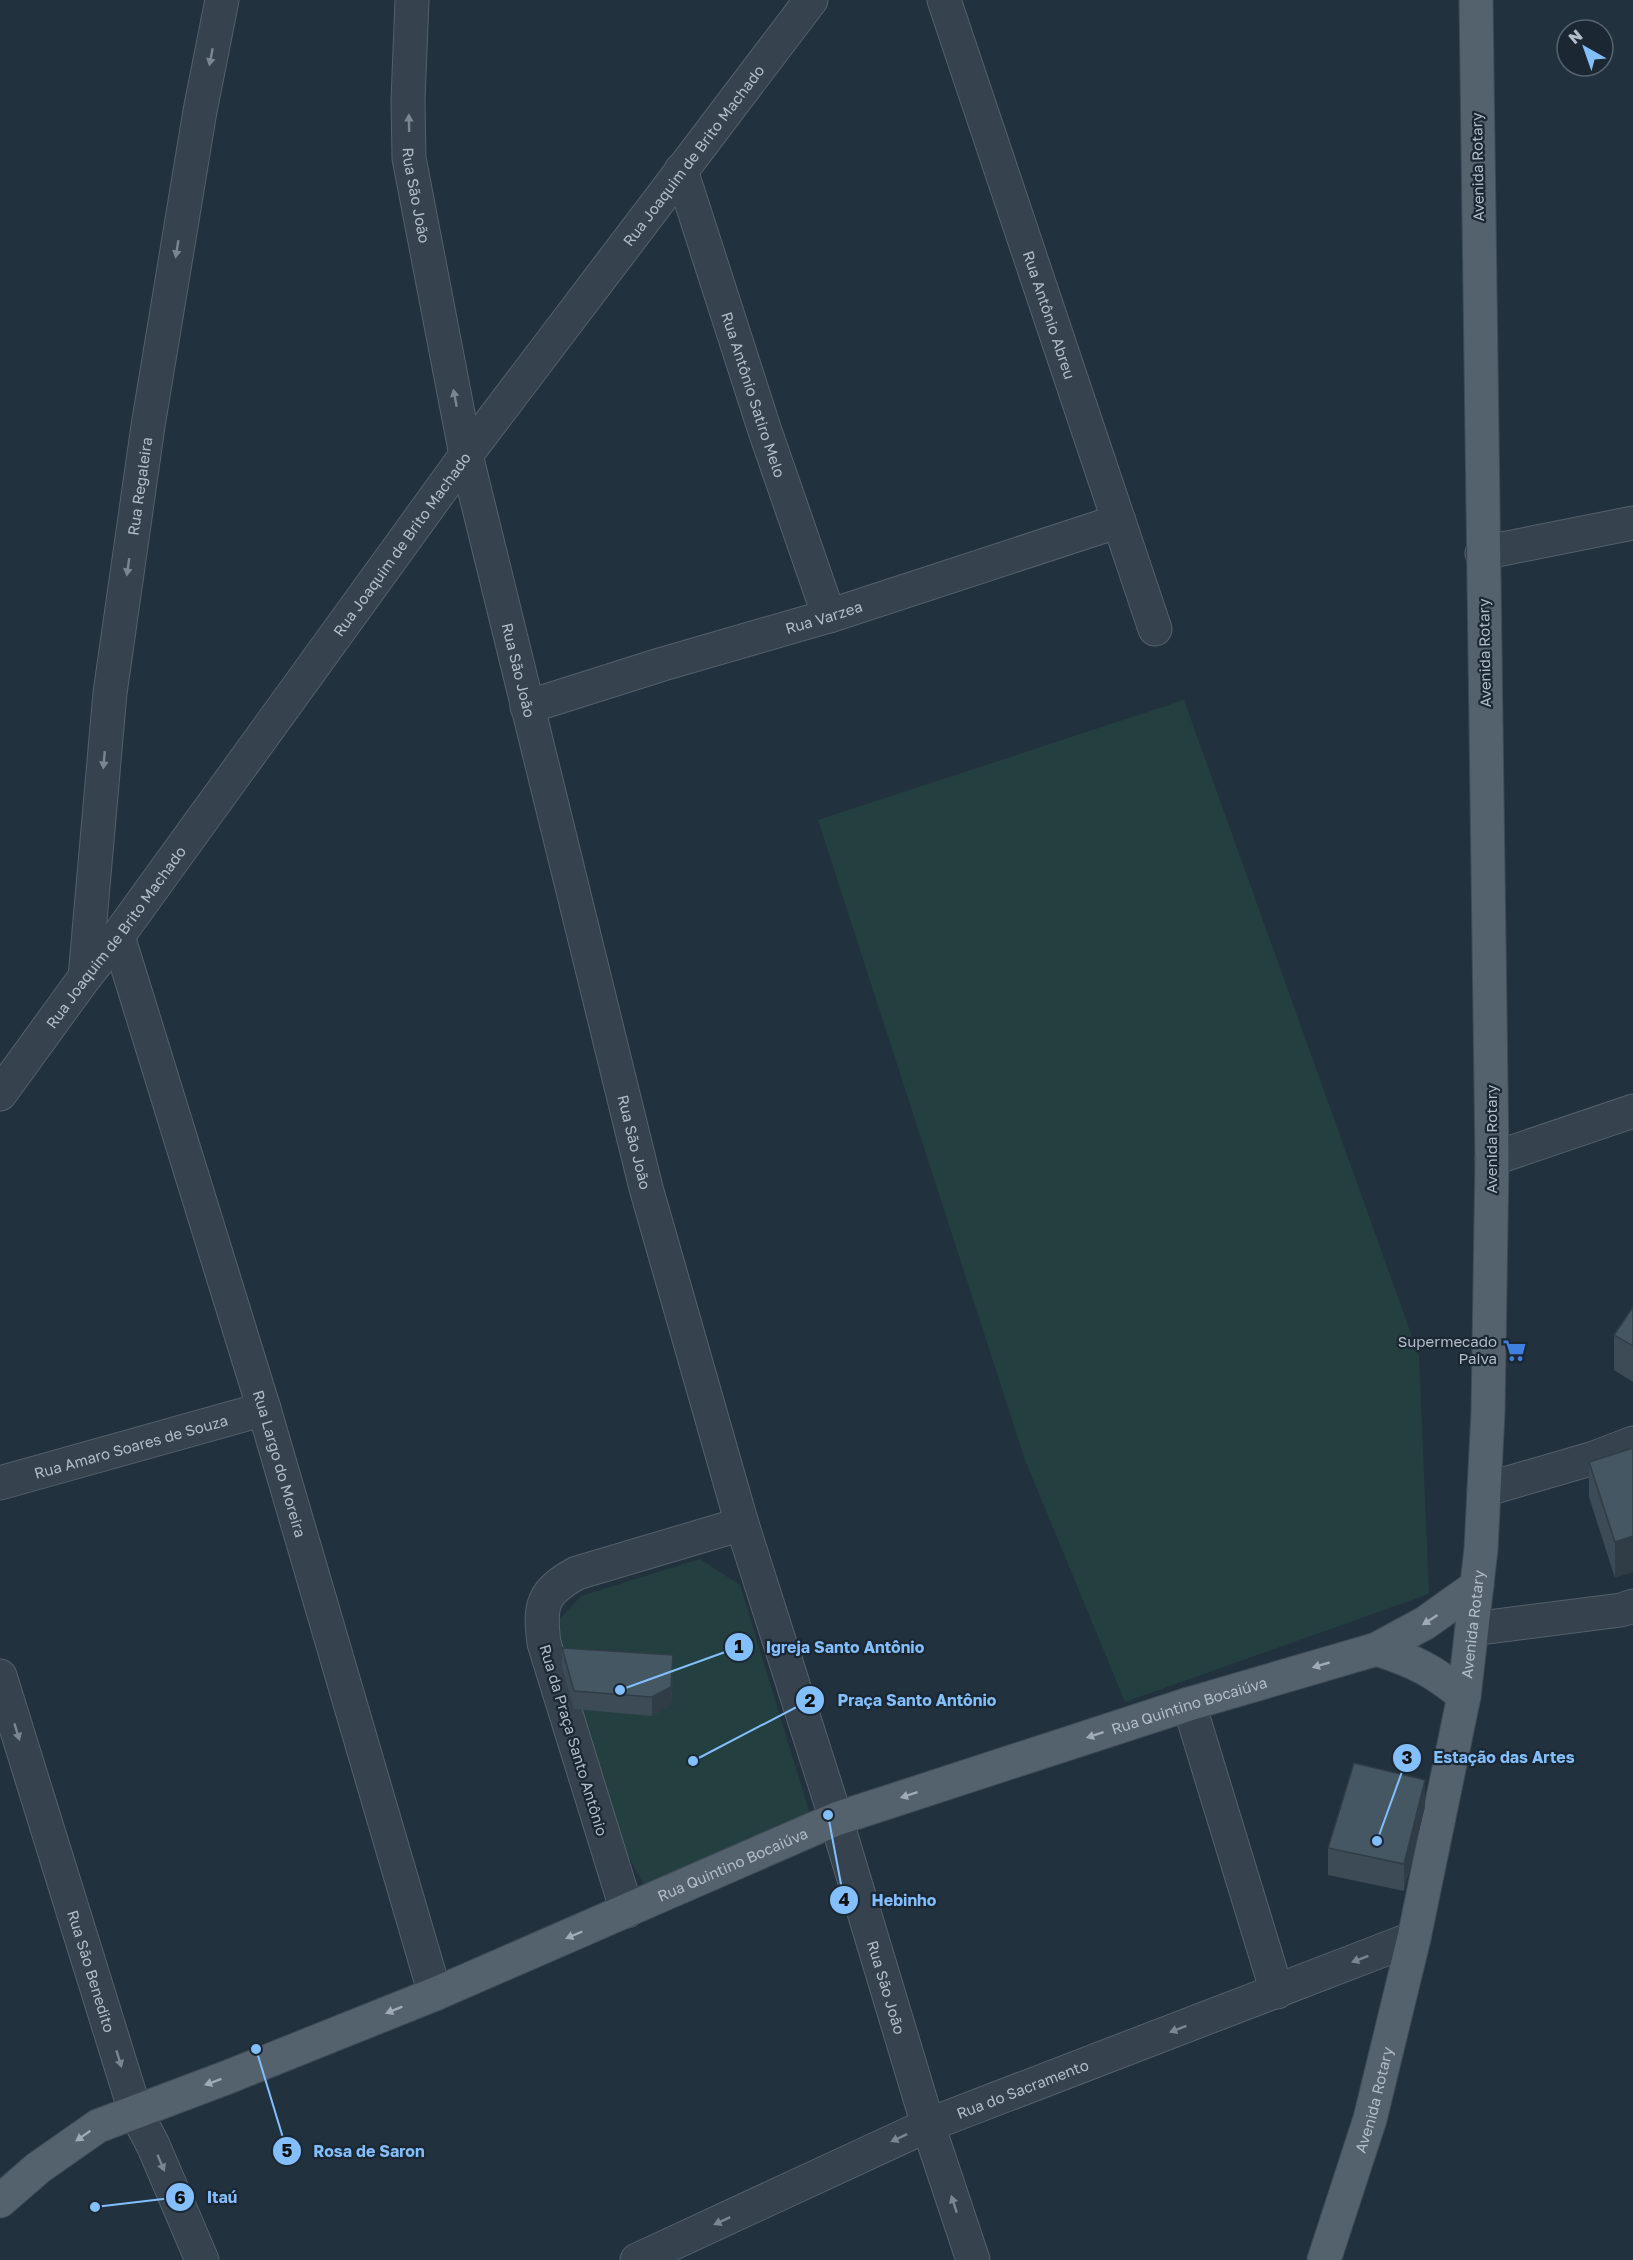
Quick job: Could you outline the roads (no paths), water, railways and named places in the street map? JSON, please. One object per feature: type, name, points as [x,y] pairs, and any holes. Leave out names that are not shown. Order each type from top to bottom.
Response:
[{"type":"main road","name":"Avenida Rotary","points":[[1324,2260],[1370,2119],[1414,1938],[1464,1696],[1481,1549],[1492,1159],[1476,0]]},
{"type":"main road","name":"Rua Quintino Bocaiúva","points":[[0,2201],[38,2168],[98,2126],[435,1994],[836,1818],[1189,1704],[1377,1649],[1425,1623],[1477,1586]]},
{"type":"main road","points":[[1377,1649],[1413,1661],[1439,1676],[1464,1696]]},
{"type":"street","name":"Rua Regaleira","points":[[85,977],[110,693],[123,600],[157,368],[200,111],[222,0]]},
{"type":"street","name":"Rua São João","points":[[412,0],[408,100],[410,158],[466,455],[646,1188],[742,1524],[836,1818],[928,2125],[973,2260]]},
{"type":"street","name":"Rua Joaquim de Brito Machado","points":[[0,1094],[85,977],[118,936],[466,455],[811,0]]},
{"type":"street","name":"Rua Antônio Abreu","points":[[944,0],[1155,629]]},
{"type":"street","name":"Rua Antônio Satiro Melo","points":[[681,170],[765,431],[829,616]]},
{"type":"street","name":"Rua Varzea","points":[[527,707],[663,664],[829,616],[1119,521]]},
{"type":"street","points":[[1482,553],[1633,523]]},
{"type":"street","name":"Rua Largo do Moreira","points":[[118,936],[264,1409],[435,1994]]},
{"type":"street","points":[[1492,1159],[1633,1111]]},
{"type":"street","name":"Rua Amaro Soares de Souza","points":[[0,1483],[264,1409]]},
{"type":"street","points":[[1484,1490],[1594,1458],[1633,1443]]},
{"type":"street","name":"Rua da Praça Santo Antônio","points":[[627,1911],[544,1643],[541,1617],[547,1597],[558,1583],[577,1573],[742,1524]]},
{"type":"street","points":[[1472,1629],[1621,1610],[1633,1606]]},
{"type":"street","name":"Rua São Benedito","points":[[0,1676],[135,2110],[153,2145],[202,2260]]},
{"type":"street","points":[[1189,1704],[1277,1992]]},
{"type":"street","name":"Rua do Sacramento","points":[[637,2260],[928,2125],[1414,1938]]},
{"type":"place","name":"Supermecado Paiva","points":[[1515,1350]]},
{"type":"place","name":"Igreja Santo Antônio","points":[[620,1690]]},
{"type":"place","name":"Praça Santo Antônio","points":[[693,1761]]},
{"type":"place","name":"Hebinho","points":[[828,1815]]},
{"type":"place","name":"Estação das Artes","points":[[1377,1841]]},
{"type":"place","name":"Rosa de Saron","points":[[256,2049]]},
{"type":"place","name":"Itaú","points":[[95,2207]]}]
